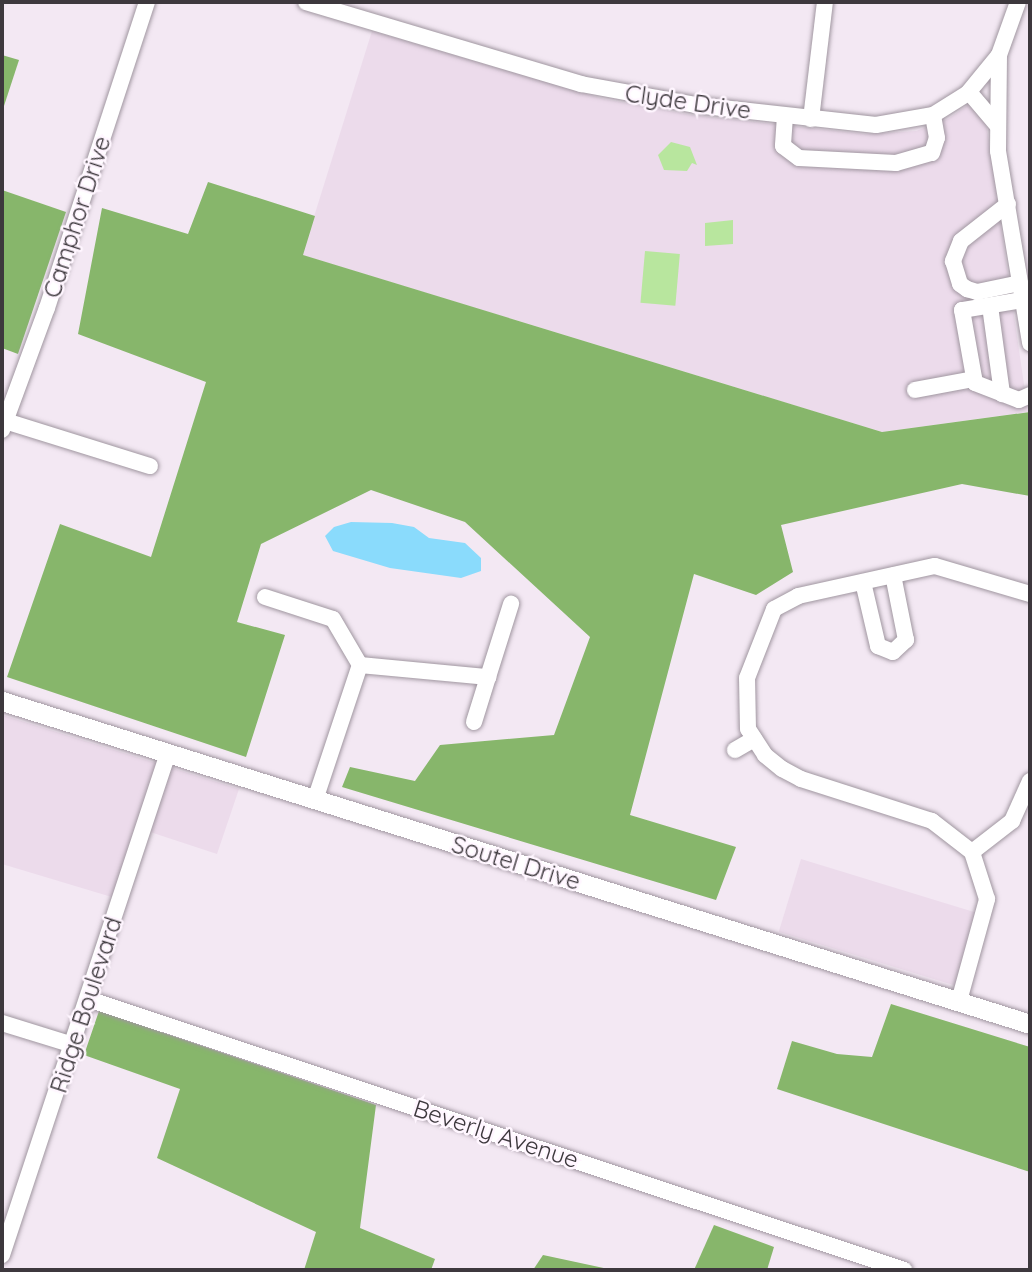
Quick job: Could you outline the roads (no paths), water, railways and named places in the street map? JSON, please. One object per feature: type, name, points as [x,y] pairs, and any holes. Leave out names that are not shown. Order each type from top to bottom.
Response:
[{"type":"main road","name":"Soutel Drive","points":[[2,701],[1030,1024]]},
{"type":"street","name":"Camphor Drive","points":[[3,423],[47,308],[148,2]]},
{"type":"street","name":"Clyde Drive","points":[[306,2],[581,84],[785,116],[893,124],[933,115],[969,92],[999,55],[1018,2]]},
{"type":"street","points":[[811,119],[825,2]]},
{"type":"street","points":[[999,55],[997,125],[1030,343]]},
{"type":"street","points":[[969,92],[997,125]]},
{"type":"street","points":[[785,116],[783,146],[799,158],[896,163],[932,153],[937,138],[933,115]]},
{"type":"street","points":[[1008,204],[961,241],[953,261],[960,284],[967,289],[977,292],[1020,283]]},
{"type":"street","points":[[974,379],[962,310],[1022,300]]},
{"type":"street","points":[[990,306],[1002,394]]},
{"type":"street","points":[[915,390],[974,379],[1019,400],[1030,395]]},
{"type":"street","points":[[3,423],[150,466]]},
{"type":"street","points":[[959,1001],[987,899],[972,852],[932,821],[801,779],[765,755],[754,739],[745,695],[757,647],[774,609],[798,596],[935,566],[1030,594]]},
{"type":"street","points":[[863,582],[878,646],[893,652],[906,640],[893,575]]},
{"type":"street","points":[[265,597],[333,620],[360,665],[316,800]]},
{"type":"street","points":[[474,722],[511,604]]},
{"type":"street","points":[[360,665],[488,677]]},
{"type":"street","points":[[735,750],[754,739]]},
{"type":"street","name":"Ridge Boulevard","points":[[2,1255],[168,753]]},
{"type":"street","points":[[972,852],[1012,821],[1030,781]]},
{"type":"street","name":"Beverly Avenue","points":[[88,999],[904,1270]]},
{"type":"street","points":[[2,1023],[73,1045]]},
{"type":"water","points":[[351,522],[392,523],[414,527],[429,538],[465,543],[481,558],[481,571],[461,578],[390,568],[333,551],[325,536],[334,527]]}]
